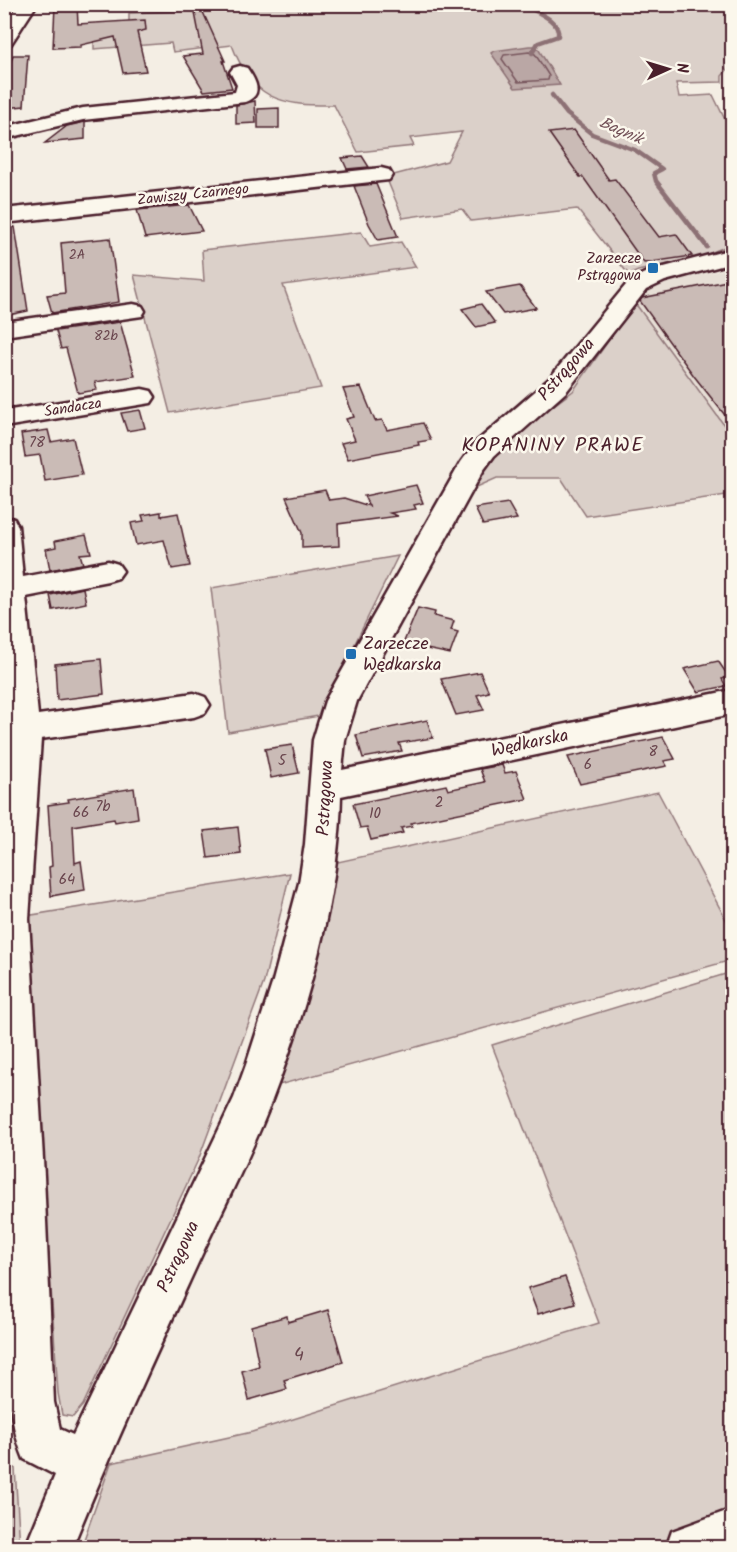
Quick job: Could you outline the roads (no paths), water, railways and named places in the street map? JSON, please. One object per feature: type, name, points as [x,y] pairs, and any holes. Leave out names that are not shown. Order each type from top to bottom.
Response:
[{"type":"street","points":[[4,40],[28,4]]},
{"type":"street","points":[[4,133],[83,114],[238,98],[246,95],[248,89],[240,72]]},
{"type":"street","name":"Zawiszy Czarnego","points":[[4,216],[381,175]]},
{"type":"street","name":"Pstrągowa","points":[[83,1465],[252,1102],[271,1051],[313,901],[322,851],[331,731],[341,701],[418,560],[471,468],[484,450],[557,386],[638,285],[657,276],[732,256]]},
{"type":"street","points":[[4,329],[134,311]]},
{"type":"street","name":"Sandacza","points":[[4,419],[142,397]]},
{"type":"street","points":[[4,526],[23,792],[8,920],[14,1178],[32,1402],[36,1434],[40,1443],[83,1465],[48,1548]]},
{"type":"street","points":[[9,579],[108,571]]},
{"type":"street","name":"Wędkarska","points":[[327,786],[732,702]]},
{"type":"street","points":[[17,728],[194,705]]},
{"type":"street","points":[[689,1548],[732,1533]]},
{"type":"water","points":[[535,46],[539,50],[560,85],[515,88],[491,53]]},
{"type":"waterway","points":[[522,4],[546,17],[558,30],[558,36],[538,43],[532,53]]},
{"type":"waterway","name":"Bagnik","points":[[552,95],[567,114],[592,134],[635,150],[662,169],[654,173],[656,181],[707,247]]},
{"type":"place","name":"Zarzecze Pstrągowa","points":[[653,268]]},
{"type":"place","name":"Zarzecze Wędkarska","points":[[351,654]]},
{"type":"district","name":"KOPANINY PRAWE","points":[[553,446]]}]
